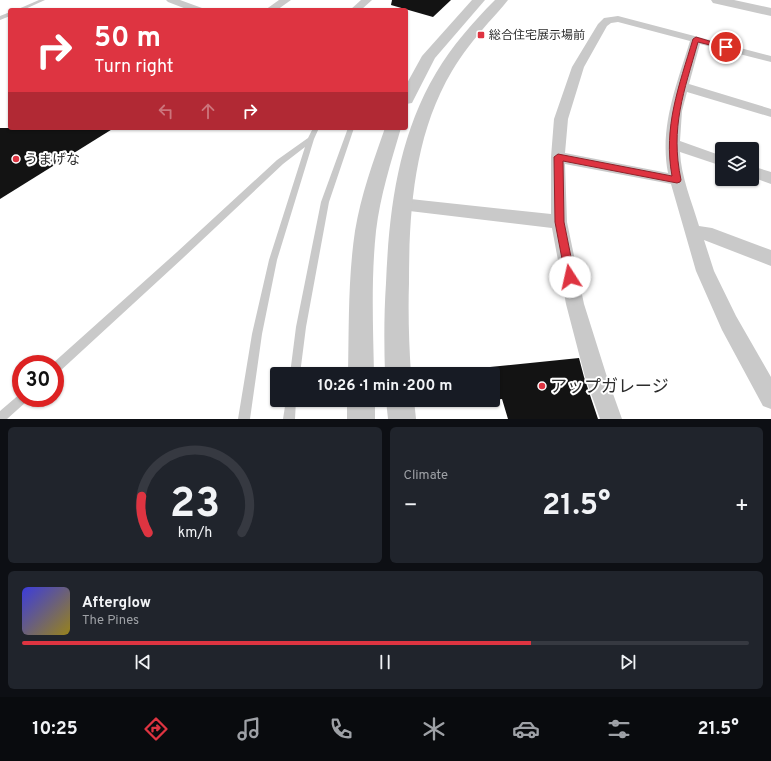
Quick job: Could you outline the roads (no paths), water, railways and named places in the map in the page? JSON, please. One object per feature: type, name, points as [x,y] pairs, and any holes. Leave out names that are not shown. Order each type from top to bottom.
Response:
[{"type":"street","points":[[171,0],[193,8]]},
{"type":"street","points":[[273,8],[286,0]]},
{"type":"street","points":[[357,8],[367,0]]},
{"type":"street","points":[[408,91],[429,56],[479,0]]},
{"type":"street","points":[[397,367],[396,350],[397,262],[401,204],[408,163],[429,103],[443,74],[460,47],[478,25],[502,0]]},
{"type":"street","points":[[717,0],[771,12]]},
{"type":"street","points":[[747,0],[771,5]]},
{"type":"street","points":[[611,419],[596,377],[575,304],[560,222],[558,157],[561,119],[578,67],[603,24],[608,20],[618,19],[771,59]]},
{"type":"street","points":[[696,39],[681,86],[675,112],[673,161],[677,180],[705,271],[729,323],[768,390]]},
{"type":"street","points":[[681,86],[771,113]]},
{"type":"street","points":[[361,367],[364,245],[373,192],[392,130]]},
{"type":"street","points":[[673,144],[715,159]]},
{"type":"street","points":[[558,157],[677,180]]},
{"type":"street","points":[[759,174],[771,178]]},
{"type":"street","points":[[401,204],[560,222]]},
{"type":"street","points":[[693,232],[706,233],[771,258]]},
{"type":"street","points":[[361,407],[361,419]]},
{"type":"street","points":[[401,407],[402,419]]},
{"type":"lane","points":[[25,8],[43,0]]},
{"type":"lane","points":[[244,419],[262,310],[273,260],[315,130]]},
{"type":"lane","points":[[296,367],[301,327],[325,202],[350,130]]},
{"type":"lane","points":[[64,360],[280,162],[311,139]]},
{"type":"lane","points":[[0,418],[12,407]]},
{"type":"lane","points":[[289,419],[290,407]]},
{"type":"place","name":"総合住宅展示場前","points":[[481,35]]},
{"type":"place","name":"うまげな","points":[[16,159]]},
{"type":"place","name":"アップガレージ","points":[[542,386]]}]
